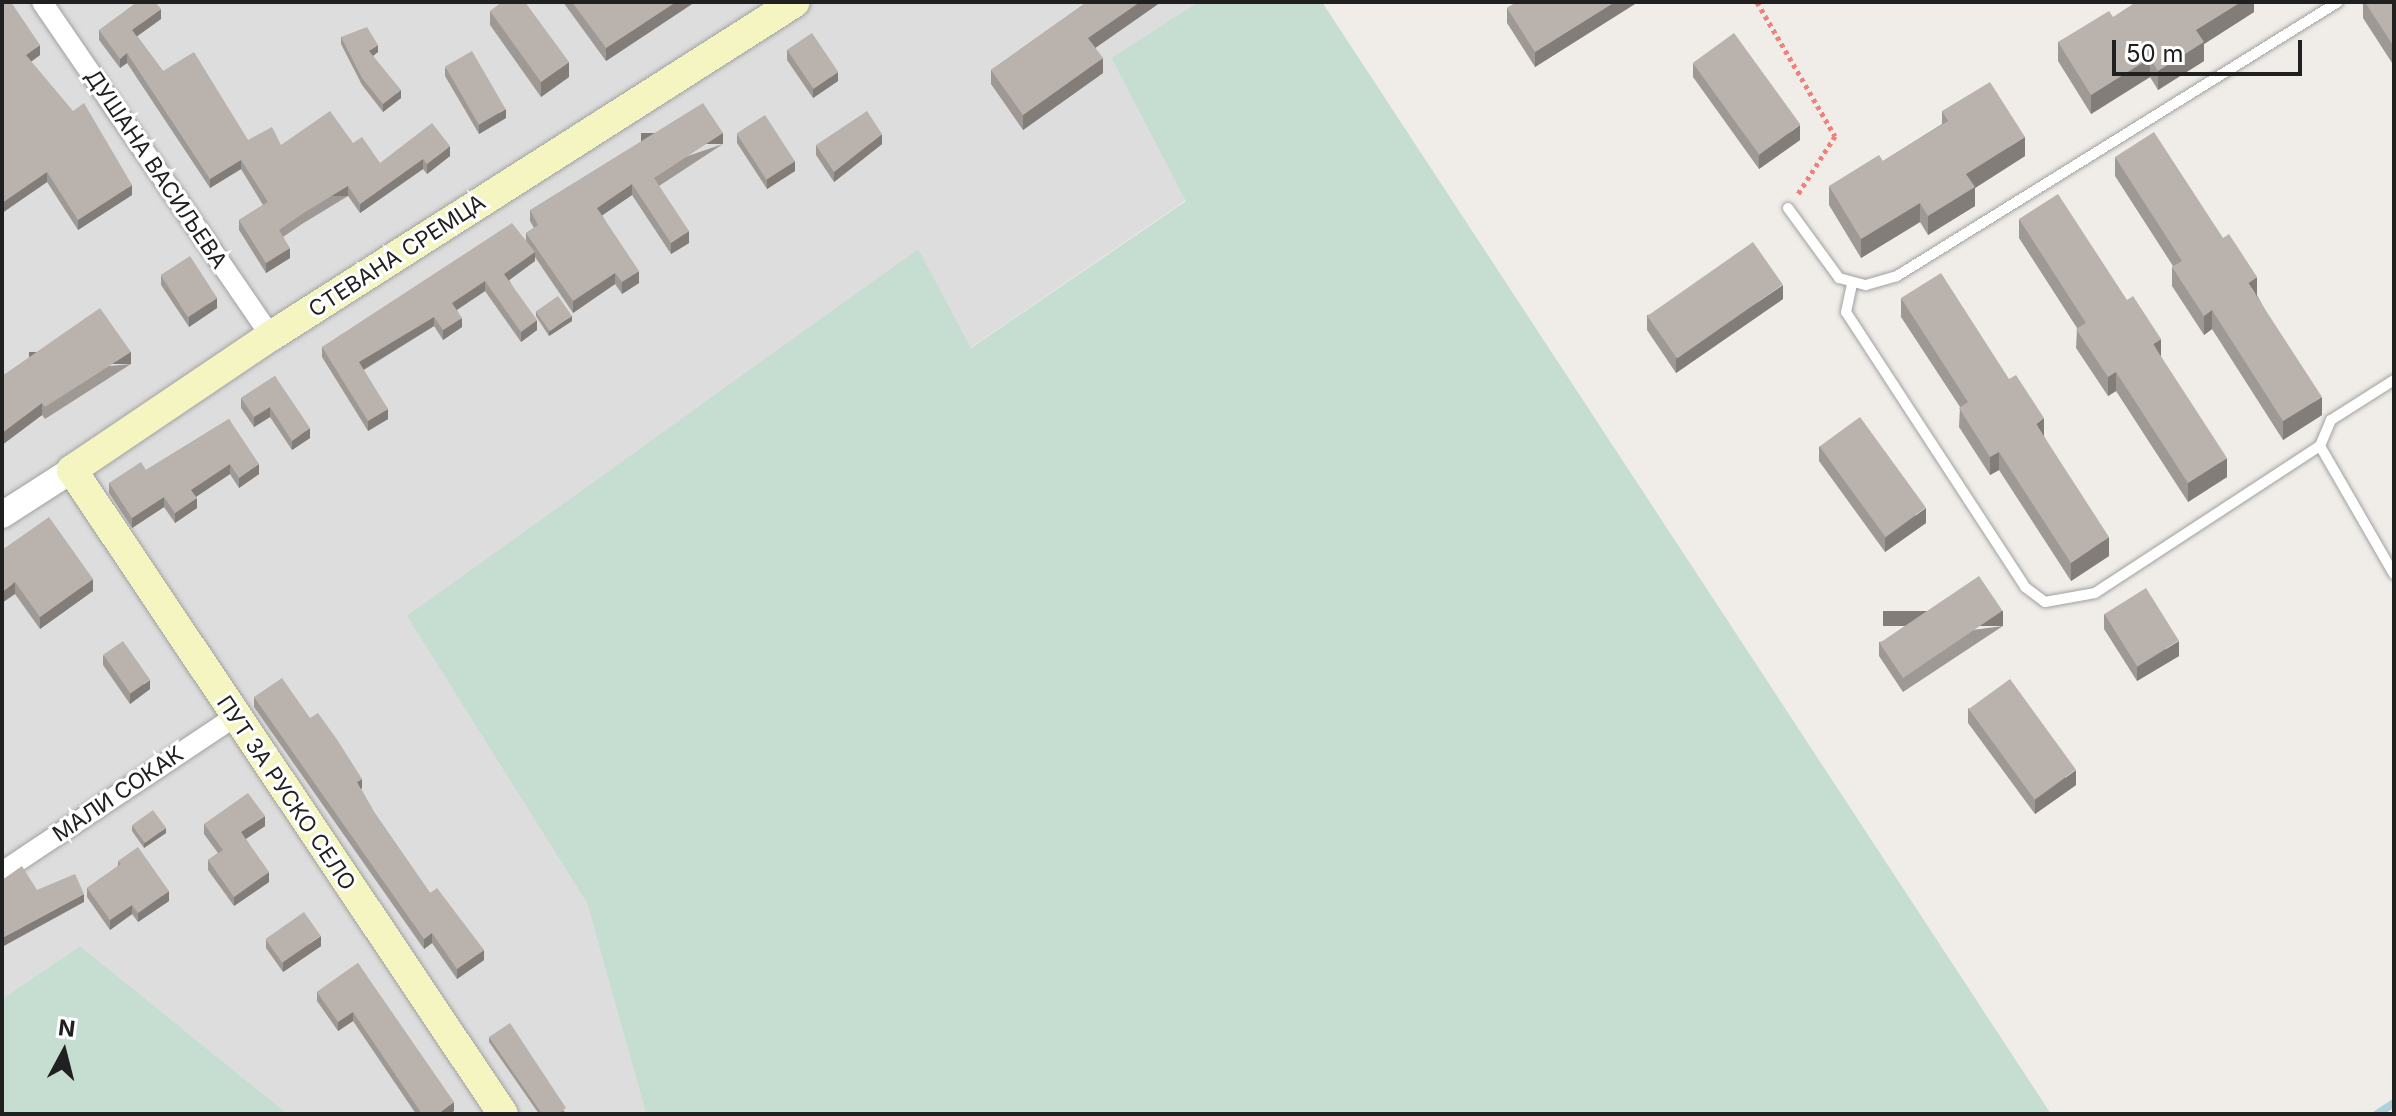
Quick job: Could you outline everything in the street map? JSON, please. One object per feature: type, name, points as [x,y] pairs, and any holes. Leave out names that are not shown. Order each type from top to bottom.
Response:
[{"type":"main road","name":"СТЕВАНА СРЕМЦА","points":[[72,470],[271,336],[795,2]]},
{"type":"main road","name":"ПУТ ЗА РУСКО СЕЛО","points":[[72,470],[234,717],[503,1114]]},
{"type":"street","name":"ДУШАНА ВАСИЉЕВА","points":[[42,2],[271,336]]},
{"type":"street","name":"СТЕВАНА СРЕМЦА","points":[[2,515],[72,470]]},
{"type":"street","name":"МАЛИ СОКАК","points":[[2,872],[234,717]]},
{"type":"lane","points":[[1788,208],[1830,269],[1852,284],[1897,276],[2338,2]]},
{"type":"lane","points":[[1852,284],[1846,312],[2025,587],[2045,602],[2095,593],[2320,446],[2331,420],[2394,380]]},
{"type":"lane","points":[[2320,446],[2394,574]]},
{"type":"path","points":[[1757,2],[1835,136],[1788,208]]},
{"type":"shaded area","points":[[2,2],[1198,2],[1111,58],[1186,200],[970,348],[917,250],[408,616],[587,903],[646,1114],[288,1114],[80,946],[2,999]]},
{"type":"green space","points":[[1198,2],[1322,2],[2051,1114],[646,1114],[587,903],[407,616],[918,249],[971,348],[1186,201],[1111,58]]},
{"type":"green space","points":[[80,946],[288,1114],[2,1114],[2,999]]},
{"type":"building","points":[[2,2],[11,2],[40,45],[26,55],[73,111],[84,103],[132,185],[78,220],[47,172],[2,203]]},
{"type":"building","points":[[137,2],[155,2],[161,9],[132,30],[163,71],[194,52],[248,140],[272,127],[281,145],[330,111],[353,143],[362,137],[380,163],[432,123],[450,146],[427,164],[423,159],[360,204],[348,186],[302,214],[279,230],[290,248],[266,263],[239,220],[268,202],[241,160],[210,179],[127,53],[120,59],[99,30]]},
{"type":"building","points":[[502,2],[525,2],[569,62],[541,82],[490,11]]},
{"type":"building","points":[[572,2],[676,2],[606,48]]},
{"type":"building","points":[[1087,2],[1140,2],[1088,38],[1103,58],[1023,115],[991,70]]},
{"type":"building","points":[[1517,2],[1615,2],[1535,52],[1507,8]]},
{"type":"building","points":[[2136,2],[2241,2],[2196,30],[2204,42],[2158,71],[2150,58],[2091,95],[2058,42],[2109,11],[2113,17]]},
{"type":"building","points":[[2365,2],[2394,2],[2394,47]]},
{"type":"building","points":[[367,27],[378,45],[369,51],[401,90],[383,104],[362,78],[341,37]]},
{"type":"building","points":[[812,33],[838,72],[813,89],[787,50]]},
{"type":"building","points":[[1734,33],[1800,124],[1759,154],[1693,63]]},
{"type":"building","points":[[472,51],[506,109],[479,125],[445,66]]},
{"type":"building","points":[[1990,82],[2025,137],[1966,174],[1975,187],[1928,216],[1920,203],[1861,239],[1829,186],[1879,155],[1883,161],[1948,121],[1942,111]]},
{"type":"building","points":[[703,103],[723,133],[654,178],[689,231],[671,243],[632,184],[597,208],[639,271],[622,282],[615,273],[573,301],[526,233],[538,225],[530,210]]},
{"type":"building","points":[[867,111],[882,134],[834,172],[816,145]]},
{"type":"building","points":[[765,115],[795,161],[766,180],[736,134]]},
{"type":"building","points":[[2154,132],[2223,238],[2229,234],[2257,277],[2248,283],[2322,397],[2283,421],[2212,310],[2204,316],[2172,267],[2182,261],[2115,157]]},
{"type":"building","points":[[2058,194],[2127,300],[2133,296],[2161,339],[2153,344],[2227,458],[2188,483],[2116,372],[2108,377],[2076,329],[2086,323],[2019,219]]},
{"type":"building","points":[[512,223],[535,252],[504,274],[537,320],[521,332],[485,281],[452,303],[462,318],[443,330],[434,317],[359,362],[388,409],[368,421],[322,347]]},
{"type":"building","points":[[1753,242],[1783,285],[1677,359],[1647,316]]},
{"type":"building","points":[[190,256],[217,298],[188,317],[161,275]]},
{"type":"building","points":[[1941,273],[2009,379],[2016,375],[2044,418],[2036,424],[2109,537],[2071,563],[1999,452],[1990,457],[1959,408],[1968,402],[1901,298]]},
{"type":"building","points":[[558,296],[572,316],[550,331],[536,311]]},
{"type":"building","points":[[100,308],[131,352],[45,407],[42,403],[2,433],[2,376]]},
{"type":"building","points":[[275,376],[310,428],[292,441],[270,407],[254,417],[241,398]]},
{"type":"building","points":[[1860,417],[1926,508],[1885,537],[1820,446]]},
{"type":"building","points":[[229,419],[259,464],[239,478],[230,464],[191,490],[197,498],[175,513],[164,497],[132,518],[109,483],[141,462],[146,470]]},
{"type":"building","points":[[49,517],[93,579],[40,617],[15,582],[2,592],[2,550]]},
{"type":"building","points":[[1979,576],[2002,611],[1903,678],[1880,643]]},
{"type":"building","points":[[2146,588],[2179,641],[2137,667],[2104,614]]},
{"type":"building","points":[[123,641],[150,680],[130,693],[103,655]]},
{"type":"building","points":[[282,678],[310,718],[318,713],[338,741],[362,779],[357,782],[374,812],[430,893],[437,888],[484,950],[457,969],[432,933],[424,939],[254,697]]},
{"type":"building","points":[[2010,679],[2076,770],[2035,800],[1969,709]]},
{"type":"building","points":[[248,793],[265,816],[241,832],[269,872],[234,897],[208,860],[223,850],[204,824]]},
{"type":"building","points":[[153,810],[166,828],[145,843],[132,825]]},
{"type":"building","points":[[138,847],[169,891],[138,913],[132,905],[110,920],[87,888],[121,864],[118,861]]},
{"type":"building","points":[[22,866],[37,890],[75,874],[84,894],[2,938],[2,880]]},
{"type":"building","points":[[304,912],[321,936],[282,963],[265,939]]},
{"type":"building","points":[[358,963],[454,1102],[438,1114],[422,1114],[353,1012],[338,1022],[317,992]]},
{"type":"building","points":[[510,1023],[566,1108],[558,1114],[542,1114],[489,1037]]},
{"type":"waterway","points":[[2377,1114],[2394,1103]]}]
